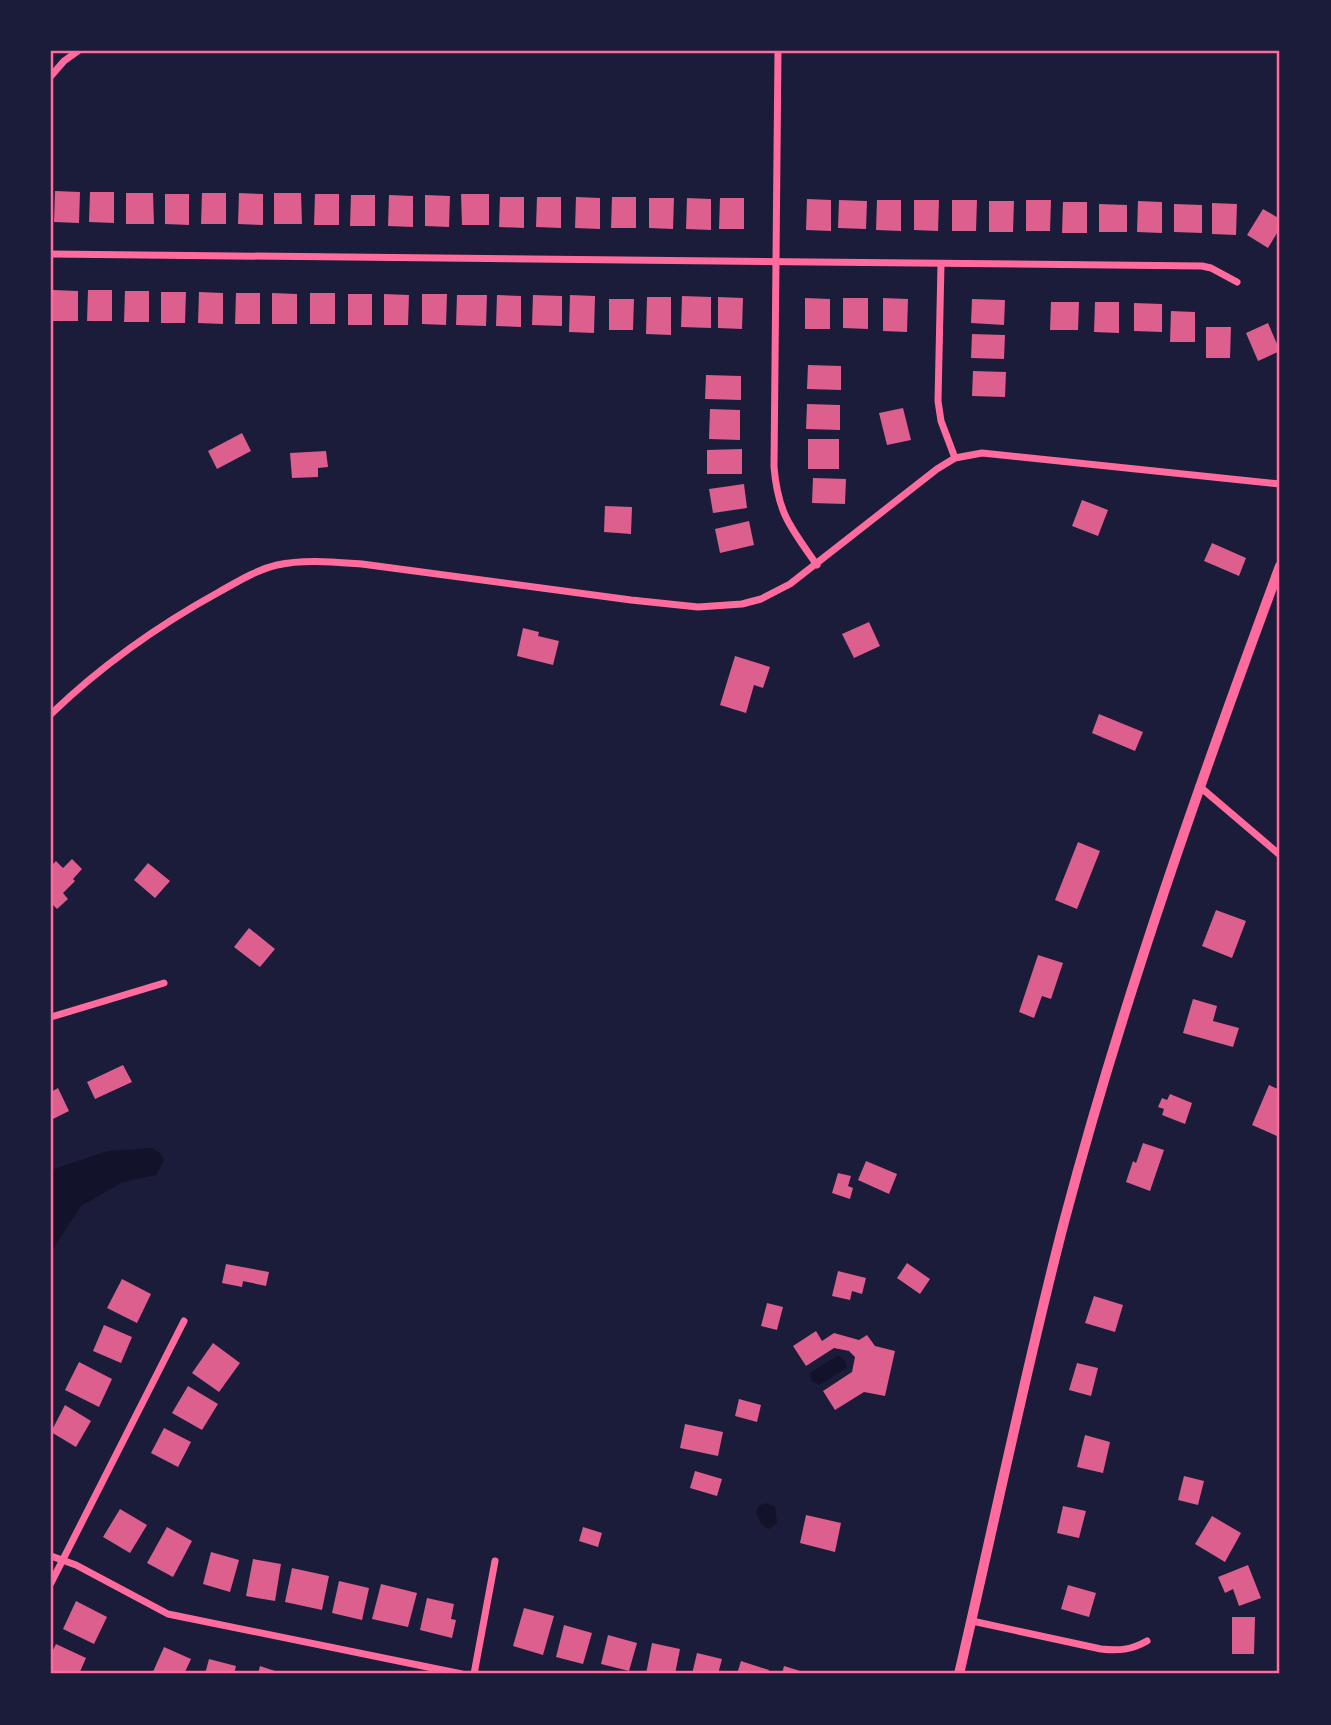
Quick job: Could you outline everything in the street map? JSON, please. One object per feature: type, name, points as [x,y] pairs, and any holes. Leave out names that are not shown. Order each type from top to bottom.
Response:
[{"type":"main road","points":[[959,1674],[1064,1223],[1098,1103],[1199,786],[1280,566]]},
{"type":"street","points":[[51,76],[64,61],[78,51]]},
{"type":"street","points":[[778,51],[774,467],[780,505],[791,528],[817,565]]},
{"type":"street","points":[[51,254],[1202,266],[1237,282]]},
{"type":"street","points":[[941,264],[938,401],[941,421],[955,458]]},
{"type":"street","points":[[51,714],[109,662],[158,628],[256,571],[276,565],[322,562],[362,564],[631,600],[712,607],[761,599],[790,584],[937,469],[955,458],[982,453],[1280,484]]},
{"type":"street","points":[[1199,786],[1280,855]]},
{"type":"street","points":[[51,1017],[164,983]]},
{"type":"street","points":[[51,1583],[184,1321]]},
{"type":"street","points":[[51,1556],[168,1614],[462,1674]]},
{"type":"street","points":[[474,1674],[495,1561]]},
{"type":"street","points":[[972,1621],[1110,1650],[1134,1649],[1147,1641]]},
{"type":"shaded area","points":[[152,1148],[161,1154],[164,1161],[156,1175],[123,1182],[81,1206],[51,1252],[51,1170],[108,1151]]},
{"type":"shaded area","points":[[838,1355],[846,1362],[847,1368],[819,1385],[812,1381],[810,1373]]},
{"type":"shaded area","points":[[765,1503],[775,1507],[777,1523],[769,1529],[761,1524],[756,1512],[759,1506]]},
{"type":"building","points":[[55,191],[80,192],[79,223],[54,222]]},
{"type":"building","points":[[90,192],[114,192],[114,223],[89,222]]},
{"type":"building","points":[[126,193],[153,193],[154,224],[126,224]]},
{"type":"building","points":[[202,193],[226,193],[226,224],[201,224]]},
{"type":"building","points":[[239,193],[263,194],[263,225],[238,224]]},
{"type":"building","points":[[274,193],[301,193],[302,224],[274,224]]},
{"type":"building","points":[[165,194],[189,194],[189,225],[165,224]]},
{"type":"building","points":[[315,194],[339,194],[339,225],[314,225]]},
{"type":"building","points":[[461,194],[489,194],[489,225],[462,225]]},
{"type":"building","points":[[351,195],[375,195],[375,226],[350,226]]},
{"type":"building","points":[[389,195],[413,196],[413,227],[388,226]]},
{"type":"building","points":[[425,195],[450,196],[449,227],[425,226]]},
{"type":"building","points":[[500,197],[524,197],[524,228],[499,227]]},
{"type":"building","points":[[537,197],[561,197],[561,228],[536,227]]},
{"type":"building","points":[[576,197],[600,198],[600,229],[575,228]]},
{"type":"building","points":[[612,197],[636,197],[636,228],[611,228]]},
{"type":"building","points":[[649,198],[674,198],[673,229],[649,228]]},
{"type":"building","points":[[687,198],[711,199],[711,230],[686,229]]},
{"type":"building","points":[[720,198],[744,198],[744,229],[719,229]]},
{"type":"building","points":[[807,199],[831,200],[831,231],[806,230]]},
{"type":"building","points":[[839,200],[867,201],[866,229],[838,228]]},
{"type":"building","points":[[877,200],[901,200],[901,231],[876,230]]},
{"type":"building","points":[[914,200],[939,200],[938,231],[914,230]]},
{"type":"building","points":[[952,200],[977,200],[976,231],[952,231]]},
{"type":"building","points":[[1026,200],[1051,200],[1050,231],[1026,231]]},
{"type":"building","points":[[989,201],[1014,201],[1013,232],[989,232]]},
{"type":"building","points":[[1138,201],[1162,202],[1162,233],[1137,232]]},
{"type":"building","points":[[1063,202],[1087,202],[1087,233],[1062,233]]},
{"type":"building","points":[[1212,203],[1237,204],[1236,235],[1212,234]]},
{"type":"building","points":[[1099,204],[1127,205],[1127,232],[1099,232]]},
{"type":"building","points":[[1174,204],[1202,205],[1202,233],[1174,232]]},
{"type":"building","points":[[1263,209],[1280,219],[1280,228],[1268,248],[1247,235]]},
{"type":"building","points":[[53,290],[78,291],[78,321],[53,321]]},
{"type":"building","points":[[88,290],[112,290],[112,321],[87,321]]},
{"type":"building","points":[[125,291],[149,291],[149,322],[124,322]]},
{"type":"building","points":[[161,292],[186,292],[185,323],[161,323]]},
{"type":"building","points":[[199,292],[223,293],[223,324],[198,323]]},
{"type":"building","points":[[236,293],[260,293],[260,324],[235,324]]},
{"type":"building","points":[[272,293],[297,294],[297,324],[272,324]]},
{"type":"building","points":[[310,293],[335,293],[335,324],[310,324]]},
{"type":"building","points":[[348,294],[372,294],[372,325],[348,325]]},
{"type":"building","points":[[384,294],[409,295],[408,325],[384,325]]},
{"type":"building","points":[[422,294],[447,294],[446,325],[422,324]]},
{"type":"building","points":[[457,295],[487,295],[486,326],[456,325]]},
{"type":"building","points":[[497,295],[521,296],[521,327],[496,326]]},
{"type":"building","points":[[533,295],[562,296],[562,326],[532,325]]},
{"type":"building","points":[[570,295],[595,296],[594,333],[569,332]]},
{"type":"building","points":[[682,296],[711,297],[711,328],[681,327]]},
{"type":"building","points":[[647,297],[671,297],[671,335],[646,334]]},
{"type":"building","points":[[718,297],[743,298],[742,329],[718,328]]},
{"type":"building","points":[[805,298],[830,299],[830,329],[805,329]]},
{"type":"building","points":[[843,298],[868,298],[868,329],[843,328]]},
{"type":"building","points":[[883,298],[908,299],[907,332],[883,331]]},
{"type":"building","points":[[609,299],[634,299],[633,330],[609,330]]},
{"type":"building","points":[[972,299],[1005,300],[1004,325],[971,323]]},
{"type":"building","points":[[1051,302],[1079,302],[1078,330],[1050,330]]},
{"type":"building","points":[[1095,302],[1119,302],[1119,333],[1094,332]]},
{"type":"building","points":[[1134,303],[1162,304],[1162,332],[1134,331]]},
{"type":"building","points":[[1171,311],[1195,312],[1195,342],[1170,342]]},
{"type":"building","points":[[1268,323],[1280,351],[1258,361],[1246,333]]},
{"type":"building","points":[[1206,327],[1231,327],[1230,358],[1206,358]]},
{"type":"building","points":[[972,334],[1005,335],[1004,359],[971,358]]},
{"type":"building","points":[[808,365],[841,366],[841,390],[807,389]]},
{"type":"building","points":[[973,371],[1006,372],[1005,397],[972,396]]},
{"type":"building","points":[[706,375],[741,376],[741,400],[705,399]]},
{"type":"building","points":[[807,404],[840,405],[840,430],[806,429]]},
{"type":"building","points":[[903,408],[911,440],[887,445],[879,413]]},
{"type":"building","points":[[710,409],[740,410],[740,440],[709,439]]},
{"type":"building","points":[[242,433],[251,451],[217,469],[208,451]]},
{"type":"building","points":[[808,439],[839,439],[839,469],[808,469]]},
{"type":"building","points":[[742,449],[742,474],[707,474],[707,450]]},
{"type":"building","points":[[326,451],[328,467],[318,468],[318,477],[292,478],[290,453]]},
{"type":"building","points":[[813,478],[846,479],[845,504],[812,503]]},
{"type":"building","points":[[744,484],[747,508],[713,513],[709,489]]},
{"type":"building","points":[[1082,500],[1108,510],[1098,536],[1072,526]]},
{"type":"building","points":[[605,506],[632,507],[631,534],[604,532]]},
{"type":"building","points":[[749,521],[754,545],[720,553],[715,529]]},
{"type":"building","points":[[1212,543],[1246,558],[1239,576],[1204,561]]},
{"type":"building","points":[[869,622],[880,646],[854,658],[842,634]]},
{"type":"building","points":[[523,628],[539,632],[538,636],[559,641],[553,665],[517,656]]},
{"type":"building","points":[[735,656],[770,667],[763,688],[754,685],[746,713],[720,705]]},
{"type":"building","points":[[1099,714],[1143,732],[1135,751],[1092,733]]},
{"type":"building","points":[[1078,842],[1100,851],[1077,909],[1055,900]]},
{"type":"building","points":[[72,859],[82,869],[63,893],[68,899],[57,909],[53,905],[51,908],[51,866],[56,861],[63,868]]},
{"type":"building","points":[[148,863],[170,881],[155,898],[134,880]]},
{"type":"building","points":[[1216,910],[1246,921],[1232,958],[1202,946]]},
{"type":"building","points":[[249,928],[275,949],[260,967],[234,947]]},
{"type":"building","points":[[1038,955],[1063,963],[1051,999],[1042,996],[1034,1018],[1019,1012]]},
{"type":"building","points":[[1193,999],[1217,1006],[1213,1021],[1239,1028],[1233,1047],[1183,1033]]},
{"type":"building","points":[[123,1065],[132,1082],[95,1099],[87,1082]]},
{"type":"building","points":[[1269,1085],[1280,1090],[1280,1129],[1277,1136],[1252,1125]]},
{"type":"building","points":[[58,1088],[69,1111],[51,1120],[51,1092]]},
{"type":"building","points":[[1170,1094],[1192,1103],[1185,1124],[1162,1115],[1164,1109],[1158,1107],[1162,1098],[1167,1100]]},
{"type":"building","points":[[1143,1143],[1164,1150],[1150,1191],[1126,1182]]},
{"type":"building","points":[[866,1161],[897,1174],[889,1194],[858,1180]]},
{"type":"building","points":[[838,1173],[851,1176],[848,1186],[853,1188],[850,1199],[832,1193]]},
{"type":"building","points":[[907,1263],[930,1279],[920,1294],[897,1278]]},
{"type":"building","points":[[226,1264],[269,1272],[266,1286],[243,1281],[242,1287],[222,1283]]},
{"type":"building","points":[[838,1271],[866,1278],[862,1294],[852,1291],[850,1300],[832,1296]]},
{"type":"building","points":[[122,1279],[151,1294],[137,1323],[107,1308]]},
{"type":"building","points":[[1094,1296],[1123,1305],[1115,1332],[1085,1323]]},
{"type":"building","points":[[767,1303],[783,1307],[777,1330],[761,1326]]},
{"type":"building","points":[[104,1325],[132,1337],[121,1363],[93,1351]]},
{"type":"building","points":[[816,1331],[822,1341],[834,1333],[859,1340],[867,1335],[875,1346],[895,1351],[885,1396],[864,1392],[835,1410],[823,1391],[852,1372],[855,1357],[849,1351],[834,1348],[806,1366],[793,1346]]},
{"type":"building","points":[[213,1343],[240,1363],[219,1392],[192,1373]]},
{"type":"building","points":[[79,1362],[112,1379],[99,1407],[65,1390]]},
{"type":"building","points":[[1077,1363],[1098,1368],[1091,1396],[1069,1390]]},
{"type":"building","points":[[188,1386],[218,1404],[202,1430],[172,1413]]},
{"type":"building","points":[[739,1399],[761,1405],[757,1422],[735,1416]]},
{"type":"building","points":[[65,1405],[91,1421],[76,1447],[51,1432]]},
{"type":"building","points":[[685,1424],[723,1432],[718,1456],[680,1448]]},
{"type":"building","points":[[164,1428],[191,1442],[178,1467],[151,1453]]},
{"type":"building","points":[[1085,1435],[1110,1442],[1103,1473],[1077,1467]]},
{"type":"building","points":[[695,1471],[722,1479],[717,1496],[690,1488]]},
{"type":"building","points":[[1184,1476],[1204,1481],[1198,1505],[1178,1500]]},
{"type":"building","points":[[1063,1506],[1086,1511],[1079,1538],[1057,1533]]},
{"type":"building","points":[[120,1509],[147,1525],[130,1553],[103,1537]]},
{"type":"building","points":[[806,1515],[841,1523],[835,1552],[800,1543]]},
{"type":"building","points":[[1212,1516],[1241,1533],[1225,1562],[1195,1544]]},
{"type":"building","points":[[167,1527],[192,1541],[173,1577],[147,1563]]},
{"type":"building","points":[[583,1527],[602,1533],[598,1547],[579,1541]]},
{"type":"building","points":[[211,1552],[239,1560],[230,1592],[203,1584]]},
{"type":"building","points":[[253,1559],[281,1564],[275,1601],[246,1596]]},
{"type":"building","points":[[1248,1565],[1261,1598],[1239,1606],[1233,1589],[1225,1593],[1218,1577]]},
{"type":"building","points":[[292,1568],[329,1576],[322,1610],[285,1602]]},
{"type":"building","points":[[339,1581],[369,1588],[362,1620],[332,1613]]},
{"type":"building","points":[[381,1584],[417,1593],[408,1627],[372,1619]]},
{"type":"building","points":[[1068,1585],[1096,1593],[1089,1617],[1061,1609]]},
{"type":"building","points":[[427,1598],[454,1604],[451,1619],[456,1620],[452,1638],[420,1630]]},
{"type":"building","points":[[76,1601],[107,1617],[94,1644],[63,1629]]},
{"type":"building","points":[[524,1608],[554,1616],[543,1655],[513,1646]]},
{"type":"building","points":[[1232,1617],[1255,1617],[1254,1654],[1232,1654]]},
{"type":"building","points":[[564,1625],[592,1633],[583,1664],[556,1657]]},
{"type":"building","points":[[608,1635],[637,1643],[629,1671],[601,1664]]},
{"type":"building","points":[[652,1643],[680,1649],[675,1674],[646,1674]]},
{"type":"building","points":[[56,1644],[86,1658],[79,1674],[51,1674],[51,1654]]},
{"type":"building","points":[[164,1647],[191,1659],[184,1674],[152,1674]]},
{"type":"building","points":[[697,1653],[722,1659],[718,1674],[692,1674]]},
{"type":"building","points":[[209,1659],[236,1666],[234,1674],[205,1674]]},
{"type":"building","points":[[741,1661],[769,1670],[768,1674],[737,1674]]},
{"type":"building","points":[[260,1666],[284,1674],[258,1674]]},
{"type":"building","points":[[784,1666],[810,1674],[782,1674]]}]
